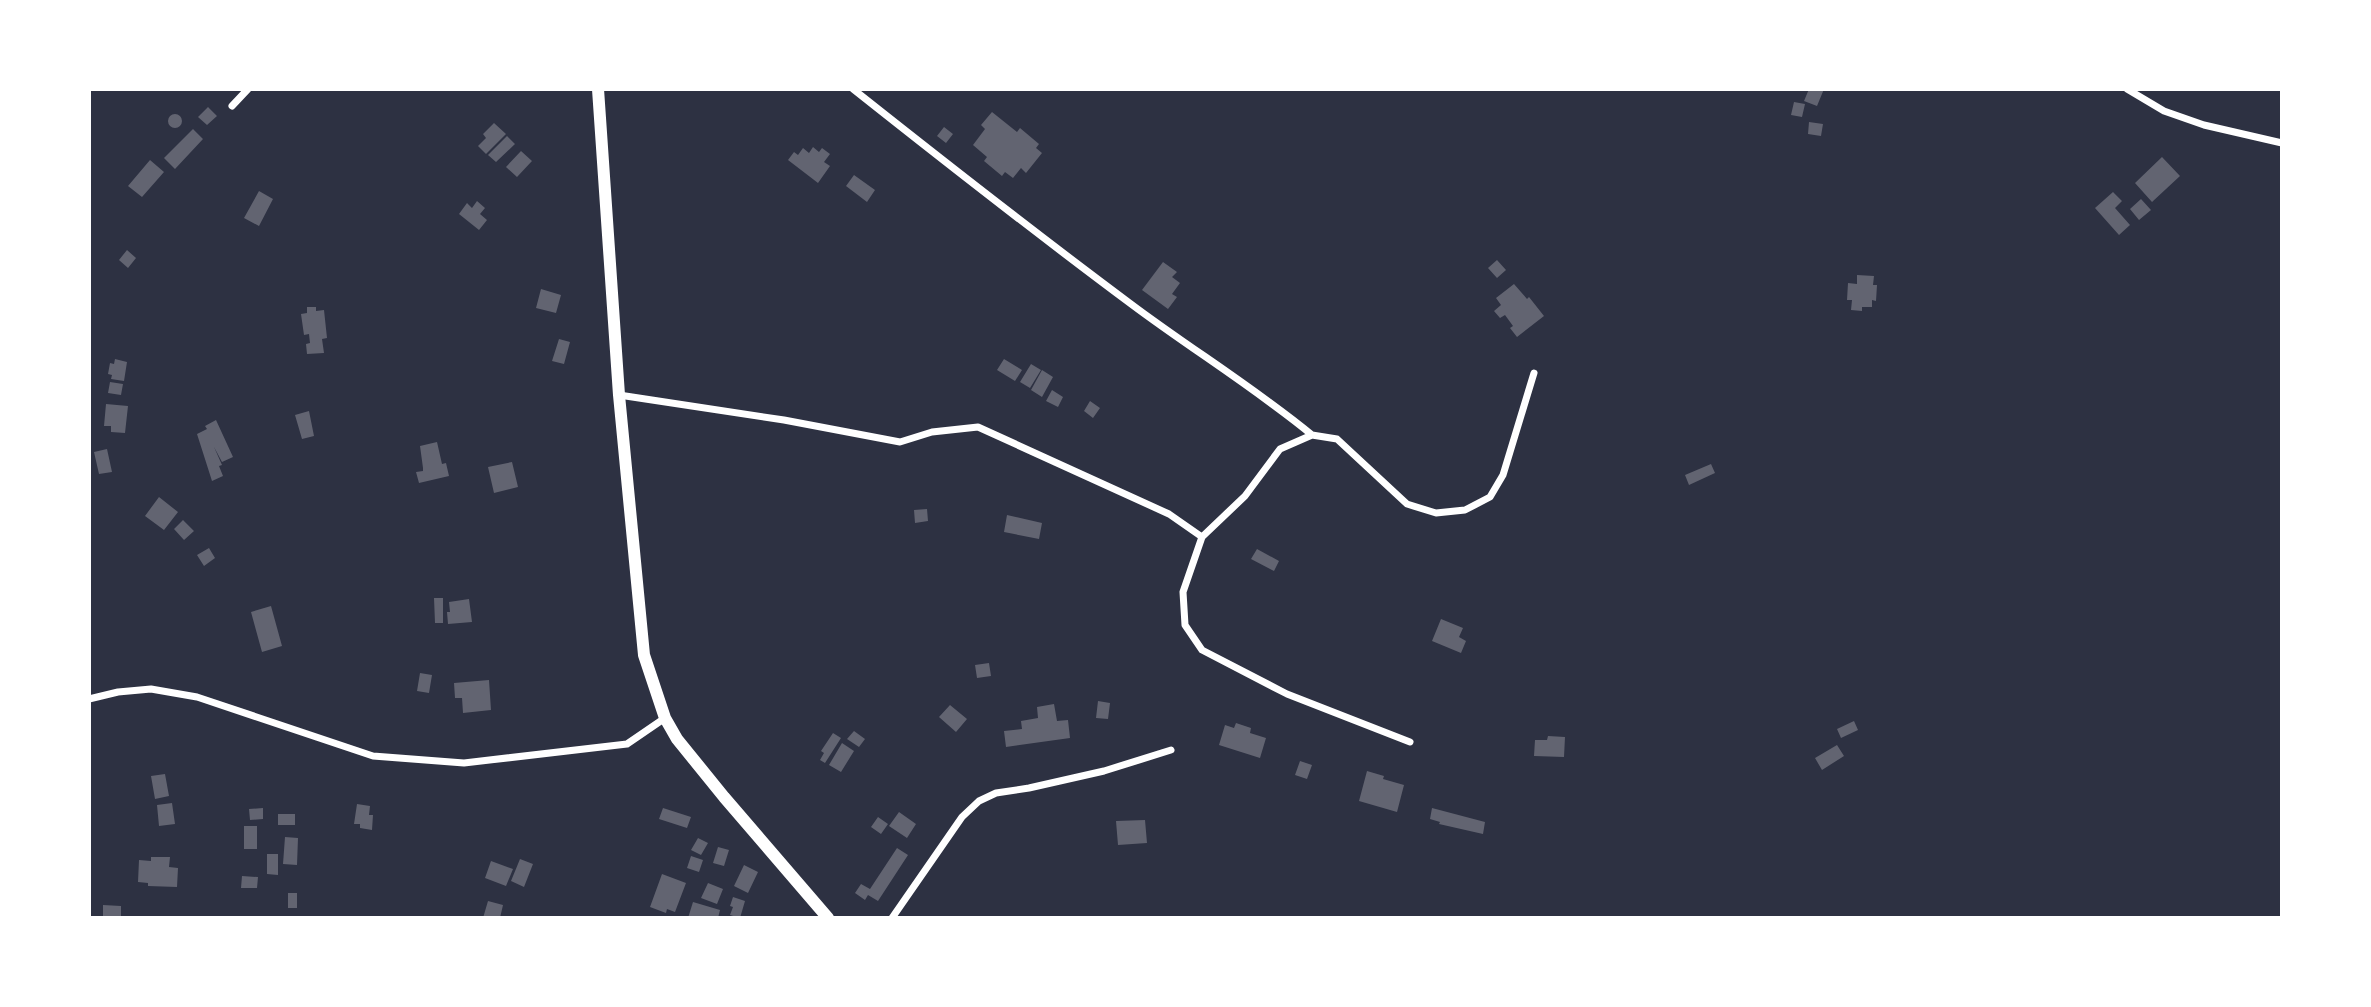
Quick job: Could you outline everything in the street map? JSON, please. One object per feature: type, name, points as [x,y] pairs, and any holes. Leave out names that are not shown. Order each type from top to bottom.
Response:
[{"type":"street","points":[[232,106],[248,89]]},
{"type":"street","points":[[598,89],[619,395],[644,655],[665,718],[677,739],[828,918]]},
{"type":"street","points":[[853,89],[1133,306],[1281,410],[1312,435],[1336,439],[1407,503],[1436,513],[1465,510],[1490,497],[1503,475],[1534,373]]},
{"type":"street","points":[[2127,89],[2164,111],[2204,125],[2282,143]]},
{"type":"street","points":[[619,395],[900,442],[932,432],[978,427],[1169,514],[1202,537]]},
{"type":"street","points":[[1312,435],[1280,449],[1245,496],[1202,537],[1183,592],[1185,625],[1202,650],[1287,694],[1410,742]]},
{"type":"street","points":[[89,699],[118,692],[151,689],[197,697],[373,756],[464,764],[627,744],[665,718]]},
{"type":"street","points":[[892,918],[962,817],[979,801],[996,793],[1104,771],[1171,750]]},
{"type":"building","points":[[1809,89],[1824,89],[1817,106],[1804,101]]},
{"type":"building","points":[[1794,102],[1805,104],[1802,117],[1791,115]]},
{"type":"building","points":[[208,107],[217,116],[207,125],[198,117]]},
{"type":"building","points":[[992,112],[1017,132],[1020,128],[1039,144],[1036,148],[1042,153],[1026,173],[1021,168],[1013,178],[1005,172],[1002,176],[984,161],[987,157],[973,145],[985,129],[981,125]]},
{"type":"building","points":[[172,114],[178,114],[182,121],[178,128],[172,128],[168,124],[168,118]]},
{"type":"building","points":[[1809,122],[1823,124],[1821,136],[1808,134]]},
{"type":"building","points":[[494,123],[506,134],[486,154],[478,146],[486,138],[483,134]]},
{"type":"building","points":[[944,127],[953,134],[946,143],[937,136]]},
{"type":"building","points":[[193,129],[203,139],[175,169],[164,158]]},
{"type":"building","points":[[507,136],[515,144],[496,162],[488,155]]},
{"type":"building","points":[[813,147],[819,152],[822,148],[830,154],[824,162],[830,166],[818,183],[788,160],[794,152],[798,155],[803,148],[809,153]]},
{"type":"building","points":[[521,151],[532,161],[517,177],[506,167]]},
{"type":"building","points":[[2162,157],[2180,176],[2152,202],[2135,183]]},
{"type":"building","points":[[150,160],[164,172],[142,197],[128,186]]},
{"type":"building","points":[[854,175],[875,190],[867,202],[846,186]]},
{"type":"building","points":[[259,191],[273,199],[259,226],[244,218]]},
{"type":"building","points":[[2113,192],[2122,201],[2115,208],[2130,225],[2119,235],[2095,208]]},
{"type":"building","points":[[2141,199],[2151,210],[2139,220],[2130,209]]},
{"type":"building","points":[[477,201],[485,208],[480,214],[487,220],[479,230],[459,214],[467,203],[472,208]]},
{"type":"building","points":[[127,250],[136,258],[128,268],[119,260]]},
{"type":"building","points":[[1497,260],[1506,270],[1497,278],[1488,268]]},
{"type":"building","points":[[1163,262],[1177,272],[1172,277],[1180,283],[1172,294],[1177,297],[1168,309],[1142,290]]},
{"type":"building","points":[[1857,275],[1874,276],[1873,285],[1877,285],[1876,301],[1872,300],[1872,307],[1862,307],[1862,311],[1851,310],[1852,300],[1847,300],[1848,283],[1857,284]]},
{"type":"building","points":[[1514,284],[1544,316],[1517,337],[1505,315],[1500,318],[1494,311],[1501,305],[1496,298]]},
{"type":"building","points":[[541,289],[561,295],[556,313],[536,308]]},
{"type":"building","points":[[307,307],[316,307],[316,311],[324,310],[327,338],[322,339],[324,353],[307,354],[309,334],[304,335],[301,314],[307,313]]},
{"type":"building","points":[[559,339],[570,342],[564,364],[552,361]]},
{"type":"building","points":[[115,359],[127,362],[124,381],[111,379],[112,375],[108,374],[110,363],[114,364]]},
{"type":"building","points":[[1004,359],[1022,370],[1015,381],[997,370]]},
{"type":"building","points":[[1031,364],[1041,370],[1030,388],[1020,382]]},
{"type":"building","points":[[1042,370],[1053,377],[1042,397],[1031,390]]},
{"type":"building","points":[[110,382],[123,384],[121,395],[108,393]]},
{"type":"building","points":[[1052,390],[1063,397],[1058,407],[1046,401]]},
{"type":"building","points":[[1090,401],[1100,408],[1093,418],[1084,411]]},
{"type":"building","points":[[106,404],[128,406],[125,433],[111,432],[111,426],[104,426]]},
{"type":"building","points":[[309,411],[314,436],[302,439],[295,415]]},
{"type":"building","points":[[216,420],[233,457],[222,462],[214,447],[222,465],[219,466],[223,476],[212,481],[197,434]]},
{"type":"building","points":[[437,442],[442,464],[446,463],[449,476],[419,483],[416,472],[423,471],[420,446]]},
{"type":"building","points":[[107,449],[112,472],[99,474],[94,452]]},
{"type":"building","points":[[512,462],[518,487],[494,493],[488,467]]},
{"type":"building","points":[[1711,464],[1715,473],[1689,485],[1685,475]]},
{"type":"building","points":[[159,497],[178,512],[164,530],[145,516]]},
{"type":"building","points":[[927,509],[928,521],[915,523],[914,510]]},
{"type":"building","points":[[1007,515],[1042,523],[1039,539],[1004,532]]},
{"type":"building","points":[[183,520],[194,531],[184,540],[174,529]]},
{"type":"building","points":[[209,548],[215,558],[204,566],[197,555]]},
{"type":"building","points":[[1257,549],[1279,561],[1274,571],[1251,559]]},
{"type":"building","points":[[434,598],[443,598],[443,623],[435,623]]},
{"type":"building","points":[[469,599],[472,622],[448,624],[449,602]]},
{"type":"building","points":[[271,606],[282,646],[262,652],[251,612]]},
{"type":"building","points":[[1441,619],[1463,628],[1459,637],[1466,641],[1461,653],[1432,641]]},
{"type":"building","points":[[989,663],[991,676],[977,678],[975,665]]},
{"type":"building","points":[[420,673],[432,675],[429,693],[417,691]]},
{"type":"building","points":[[489,680],[491,710],[463,713],[462,698],[455,698],[454,683]]},
{"type":"building","points":[[1098,701],[1110,703],[1108,719],[1096,718]]},
{"type":"building","points":[[1054,704],[1057,721],[1068,720],[1070,738],[1006,747],[1004,731],[1022,729],[1021,721],[1038,718],[1037,707]]},
{"type":"building","points":[[950,705],[967,719],[956,732],[939,717]]},
{"type":"building","points":[[1854,721],[1858,730],[1841,738],[1837,729]]},
{"type":"building","points":[[1236,723],[1251,728],[1250,733],[1266,738],[1260,758],[1219,745],[1225,725],[1234,728]]},
{"type":"building","points":[[854,731],[865,739],[859,747],[847,739]]},
{"type":"building","points":[[833,733],[841,738],[825,763],[820,760],[824,753],[821,751]]},
{"type":"building","points":[[1548,736],[1565,737],[1564,757],[1534,756],[1535,740],[1547,740]]},
{"type":"building","points":[[842,743],[854,751],[841,772],[829,765]]},
{"type":"building","points":[[1837,745],[1844,756],[1822,770],[1815,758]]},
{"type":"building","points":[[1300,761],[1312,765],[1307,779],[1295,775]]},
{"type":"building","points":[[1367,771],[1404,785],[1397,812],[1359,801]]},
{"type":"building","points":[[165,774],[169,796],[155,799],[151,776]]},
{"type":"building","points":[[172,803],[175,824],[159,826],[157,805]]},
{"type":"building","points":[[357,804],[370,806],[369,815],[373,815],[372,830],[354,824]]},
{"type":"building","points":[[263,808],[263,819],[250,820],[249,809]]},
{"type":"building","points":[[663,808],[691,817],[687,828],[659,819]]},
{"type":"building","points":[[1432,808],[1485,822],[1483,834],[1439,824],[1440,822],[1430,819]]},
{"type":"building","points":[[899,812],[916,824],[907,838],[889,826]]},
{"type":"building","points":[[278,814],[295,814],[295,825],[278,825]]},
{"type":"building","points":[[878,817],[888,824],[881,834],[871,827]]},
{"type":"building","points":[[1145,820],[1147,843],[1118,845],[1116,821]]},
{"type":"building","points":[[244,826],[257,826],[257,849],[244,849]]},
{"type":"building","points":[[285,837],[298,838],[297,865],[283,864]]},
{"type":"building","points":[[698,838],[708,843],[701,855],[691,850]]},
{"type":"building","points":[[718,847],[729,850],[724,866],[713,863]]},
{"type":"building","points":[[897,848],[908,855],[878,901],[868,895],[865,900],[855,893],[861,884],[870,889]]},
{"type":"building","points":[[267,854],[278,854],[278,875],[267,874]]},
{"type":"building","points":[[691,856],[703,860],[699,872],[687,868]]},
{"type":"building","points":[[151,857],[170,857],[169,867],[178,868],[177,887],[148,886],[148,883],[138,882],[139,860],[151,861]]},
{"type":"building","points":[[520,859],[533,864],[524,887],[511,881]]},
{"type":"building","points":[[491,861],[513,869],[506,886],[485,878]]},
{"type":"building","points":[[744,865],[758,872],[748,893],[734,886]]},
{"type":"building","points":[[662,874],[686,883],[675,912],[667,909],[666,913],[650,907]]},
{"type":"building","points":[[242,876],[258,877],[257,888],[241,888]]},
{"type":"building","points":[[708,883],[723,889],[717,904],[701,898]]},
{"type":"building","points":[[288,893],[297,893],[297,908],[288,908]]},
{"type":"building","points":[[733,897],[745,901],[740,918],[730,915]]},
{"type":"building","points":[[488,901],[503,905],[500,918],[483,918]]},
{"type":"building","points":[[693,902],[720,910],[718,918],[688,918]]},
{"type":"building","points":[[103,905],[121,906],[121,918],[103,918]]}]
